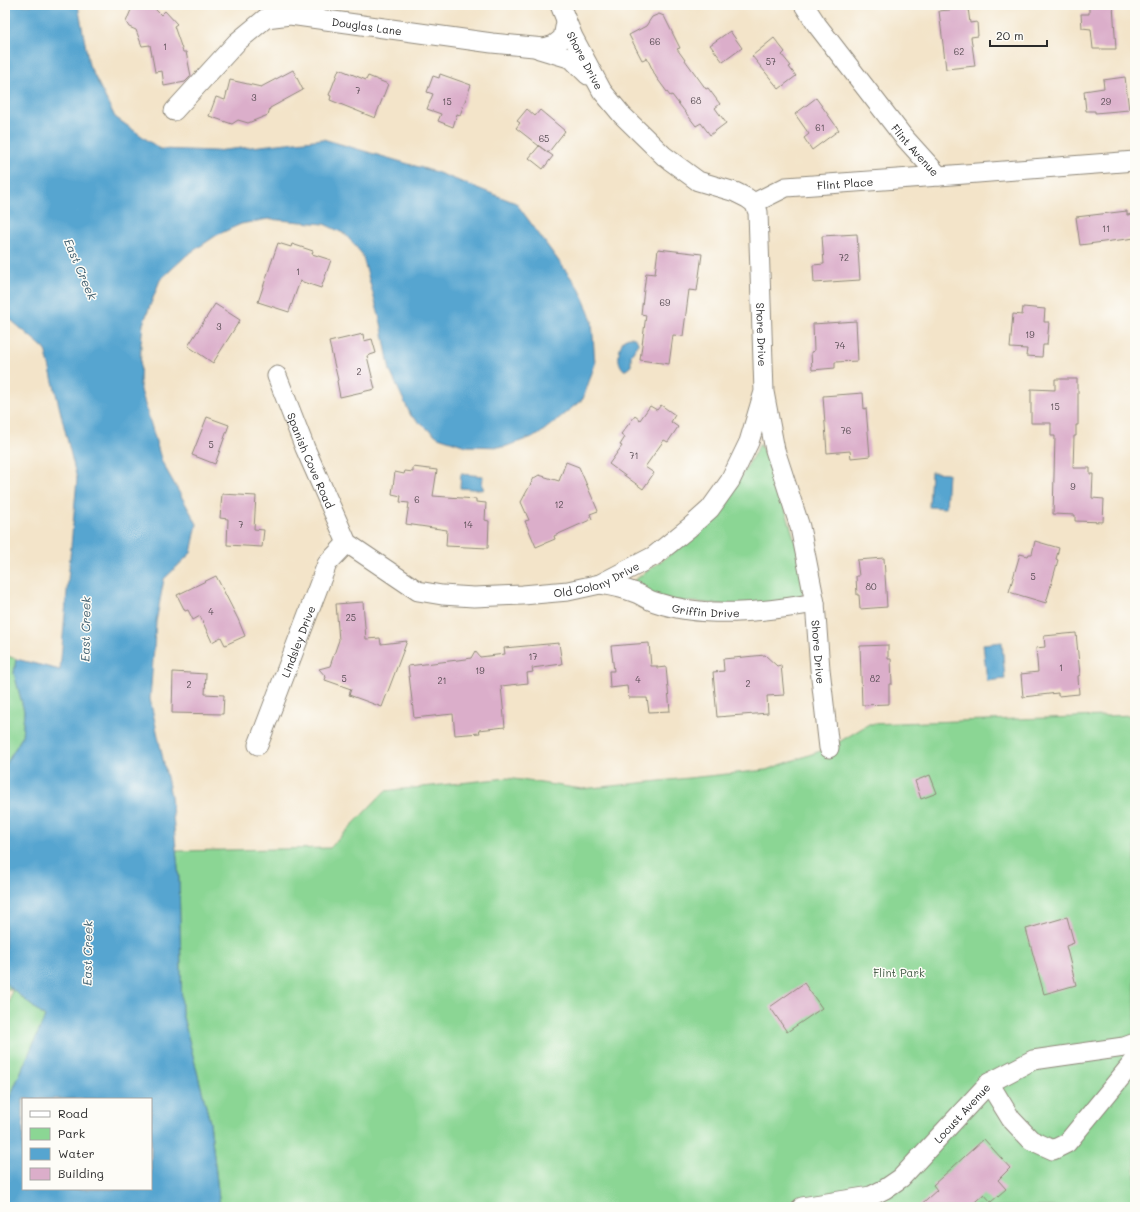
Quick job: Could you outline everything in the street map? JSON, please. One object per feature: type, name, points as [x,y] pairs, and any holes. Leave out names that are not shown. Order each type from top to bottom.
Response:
[{"type":"street","name":"Flint Avenue","points":[[804,5],[817,25],[902,135],[940,176],[1135,161]]},
{"type":"street","name":"Douglas Lane","points":[[174,111],[237,42],[266,18],[290,15],[492,43],[526,45],[544,48],[554,45],[563,38],[563,14]]},
{"type":"street","name":"Shore Drive","points":[[563,14],[573,37],[602,91],[622,115],[664,156],[698,181],[735,192],[754,203],[758,212],[764,392],[775,450],[800,528],[815,603],[820,669],[829,748]]},
{"type":"street","name":"Douglas Lane","points":[[526,45],[558,53],[572,59],[602,91]]},
{"type":"street","name":"Flint Place","points":[[754,203],[786,187],[940,176]]},
{"type":"street","name":"Spanish Cove Road","points":[[277,376],[305,448],[347,543]]},
{"type":"street","name":"Old Colony Drive","points":[[347,543],[418,591],[442,595],[474,597],[523,595],[568,591],[600,584],[654,556],[710,509],[730,481],[749,442],[764,392]]},
{"type":"street","name":"Lindsley Drive","points":[[258,745],[327,564],[347,543]]},
{"type":"street","name":"Griffin Drive","points":[[600,584],[633,591],[655,602],[688,610],[726,613],[790,608],[815,603]]},
{"type":"street","name":"Locust Avenue","points":[[802,1207],[871,1196],[885,1189],[901,1178],[989,1083],[1033,1060],[1124,1047],[1135,1043]]},
{"type":"street","points":[[989,1083],[1011,1120],[1031,1140],[1053,1150],[1067,1143],[1135,1060]]},
{"type":"green space","points":[[760,444],[775,476],[798,551],[804,587],[802,596],[753,607],[656,599],[631,584],[698,534],[735,487]]},
{"type":"green space","points":[[5,655],[16,659],[14,673],[24,711],[22,737],[5,766]]},
{"type":"green space","name":"Flint Park","points":[[1135,715],[1135,1207],[220,1207],[210,1122],[182,1013],[179,879],[176,851],[330,848],[385,791],[507,778],[582,789],[766,770],[829,748],[869,724]]},
{"type":"green space","points":[[5,983],[45,1017],[5,1108],[5,1019],[12,990],[5,988]]},
{"type":"water","name":"East Creek","points":[[5,5],[78,5],[89,65],[115,117],[160,149],[215,151],[323,139],[436,172],[516,203],[580,290],[592,321],[595,364],[583,399],[538,435],[504,447],[466,446],[438,437],[411,416],[390,371],[381,323],[362,254],[345,234],[324,224],[268,219],[241,224],[217,235],[187,255],[160,280],[143,324],[140,387],[162,462],[197,524],[191,553],[164,579],[156,622],[150,699],[171,796],[179,879],[182,1013],[210,1122],[220,1207],[5,1207],[5,1108],[45,1017],[5,983],[5,766],[22,737],[24,711],[14,673],[16,659],[60,670],[77,479],[45,349],[5,315]]},
{"type":"water","points":[[633,337],[637,341],[638,345],[631,355],[631,366],[624,370],[620,363],[619,354],[624,339]]},
{"type":"water","points":[[931,472],[948,473],[946,508],[929,507]]},
{"type":"water","points":[[461,474],[483,476],[483,490],[460,488]]},
{"type":"water","points":[[1002,642],[1005,679],[987,681],[983,644]]},
{"type":"building","points":[[133,5],[151,5],[161,15],[165,11],[177,24],[174,26],[183,52],[186,52],[191,76],[185,82],[164,86],[162,71],[155,72],[150,45],[142,46],[136,30],[129,27],[126,22]]},
{"type":"building","points":[[1089,5],[1113,5],[1116,49],[1093,49],[1091,29],[1082,28],[1081,14],[1089,14]]},
{"type":"building","points":[[968,8],[970,23],[977,22],[978,36],[971,37],[975,66],[946,69],[939,11]]},
{"type":"building","points":[[659,14],[664,16],[680,48],[677,49],[706,89],[708,88],[720,104],[715,108],[726,123],[710,135],[701,123],[696,126],[672,95],[670,96],[656,77],[647,58],[642,60],[629,35],[646,26],[652,17]]},
{"type":"building","points":[[730,31],[742,48],[723,62],[710,45]]},
{"type":"building","points":[[774,38],[785,52],[782,55],[791,66],[789,67],[796,76],[779,89],[752,56]]},
{"type":"building","points":[[339,69],[366,80],[368,76],[388,84],[375,118],[330,100],[331,96],[329,95]]},
{"type":"building","points":[[293,70],[303,90],[270,108],[268,115],[248,123],[238,120],[232,124],[209,116],[216,97],[225,100],[230,80],[261,87]]},
{"type":"building","points":[[440,74],[471,85],[460,115],[457,114],[453,127],[438,121],[441,114],[427,109],[433,94],[427,92],[433,76],[439,78]]},
{"type":"building","points":[[1125,77],[1129,110],[1095,113],[1095,111],[1086,111],[1084,91],[1104,88],[1103,80]]},
{"type":"building","points":[[816,98],[839,130],[812,150],[804,138],[809,134],[795,114]]},
{"type":"building","points":[[527,109],[535,116],[540,110],[565,131],[548,153],[516,128],[520,123],[517,121]]},
{"type":"building","points":[[539,146],[553,156],[543,169],[529,158]]},
{"type":"building","points":[[1127,211],[1127,215],[1135,214],[1135,238],[1080,245],[1076,217]]},
{"type":"building","points":[[857,234],[860,280],[814,283],[813,265],[824,264],[822,236]]},
{"type":"building","points":[[278,243],[291,247],[292,244],[313,251],[312,254],[331,260],[321,288],[300,281],[289,312],[258,302]]},
{"type":"building","points":[[658,249],[702,254],[697,291],[689,290],[683,336],[673,335],[669,364],[640,360],[646,315],[641,314],[646,273],[655,274]]},
{"type":"building","points":[[215,304],[240,320],[213,363],[188,346]]},
{"type":"building","points":[[1023,307],[1045,309],[1044,322],[1049,322],[1047,345],[1043,345],[1042,357],[1026,356],[1027,349],[1010,348],[1013,314],[1022,315]]},
{"type":"building","points":[[856,321],[858,361],[835,362],[835,368],[812,370],[811,352],[814,351],[813,324]]},
{"type":"building","points":[[363,334],[364,341],[372,339],[376,353],[367,356],[375,389],[340,397],[338,380],[329,342]]},
{"type":"building","points":[[1055,379],[1077,379],[1078,425],[1076,425],[1076,436],[1074,436],[1073,468],[1090,468],[1090,474],[1093,474],[1092,498],[1104,499],[1103,522],[1075,521],[1075,515],[1053,514],[1055,436],[1051,436],[1051,423],[1031,423],[1031,389],[1055,390]]},
{"type":"building","points":[[863,393],[864,409],[866,408],[870,456],[851,458],[850,451],[827,453],[823,396]]},
{"type":"building","points":[[661,405],[675,415],[671,422],[678,427],[668,442],[664,440],[645,467],[654,473],[643,489],[609,464],[622,446],[620,445],[625,437],[621,434],[635,416],[640,420],[650,406],[657,410]]},
{"type":"building","points":[[207,417],[229,425],[215,464],[192,455]]},
{"type":"building","points":[[566,462],[579,467],[598,511],[590,514],[592,519],[554,536],[555,539],[536,547],[525,521],[529,520],[521,502],[534,478],[539,475],[559,481]]},
{"type":"building","points":[[413,467],[437,470],[433,496],[476,499],[476,502],[486,503],[485,520],[489,521],[488,548],[446,546],[447,530],[406,524],[409,503],[400,502],[401,496],[392,494],[395,472],[404,474],[405,471],[413,472]]},
{"type":"building","points":[[222,494],[256,496],[254,529],[264,530],[262,547],[227,545],[228,519],[220,518]]},
{"type":"building","points":[[1035,541],[1059,548],[1056,559],[1058,560],[1046,603],[1009,592],[1020,554],[1028,556],[1029,554],[1032,554]]},
{"type":"building","points":[[884,558],[887,607],[860,609],[859,595],[857,595],[856,576],[859,576],[857,560]]},
{"type":"building","points":[[216,576],[245,636],[225,645],[221,637],[212,642],[200,616],[193,620],[188,610],[185,611],[177,595]]},
{"type":"building","points":[[363,602],[366,639],[380,638],[381,644],[407,641],[382,707],[349,695],[351,689],[325,680],[326,677],[319,669],[330,666],[339,640],[336,604]]},
{"type":"building","points":[[1076,633],[1080,675],[1078,676],[1079,694],[1058,696],[1058,693],[1023,697],[1021,674],[1038,672],[1036,648],[1045,647],[1044,636]]},
{"type":"building","points":[[559,643],[562,664],[532,668],[533,672],[527,673],[528,683],[501,686],[505,727],[479,730],[480,733],[455,735],[453,714],[414,718],[408,666],[471,658],[475,651],[480,657],[505,654],[504,648]]},
{"type":"building","points":[[649,643],[651,666],[657,666],[657,668],[666,667],[670,711],[649,712],[647,698],[629,698],[627,686],[610,688],[609,671],[614,671],[611,646]]},
{"type":"building","points":[[888,645],[888,659],[891,659],[892,684],[889,684],[889,704],[862,705],[860,646]]},
{"type":"building","points":[[765,655],[777,666],[781,665],[784,695],[767,696],[768,713],[717,717],[713,672],[724,671],[723,659]]},
{"type":"building","points":[[173,672],[206,674],[205,694],[224,695],[223,714],[172,713]]},
{"type":"building","points":[[930,775],[937,793],[921,799],[915,781]]},
{"type":"building","points":[[1067,917],[1074,943],[1066,946],[1076,985],[1044,994],[1026,929]]},
{"type":"building","points":[[804,983],[822,1008],[787,1032],[770,1007]]},
{"type":"building","points":[[984,1139],[1010,1168],[998,1180],[1006,1189],[991,1202],[984,1194],[969,1207],[918,1207],[937,1190],[933,1185]]}]
